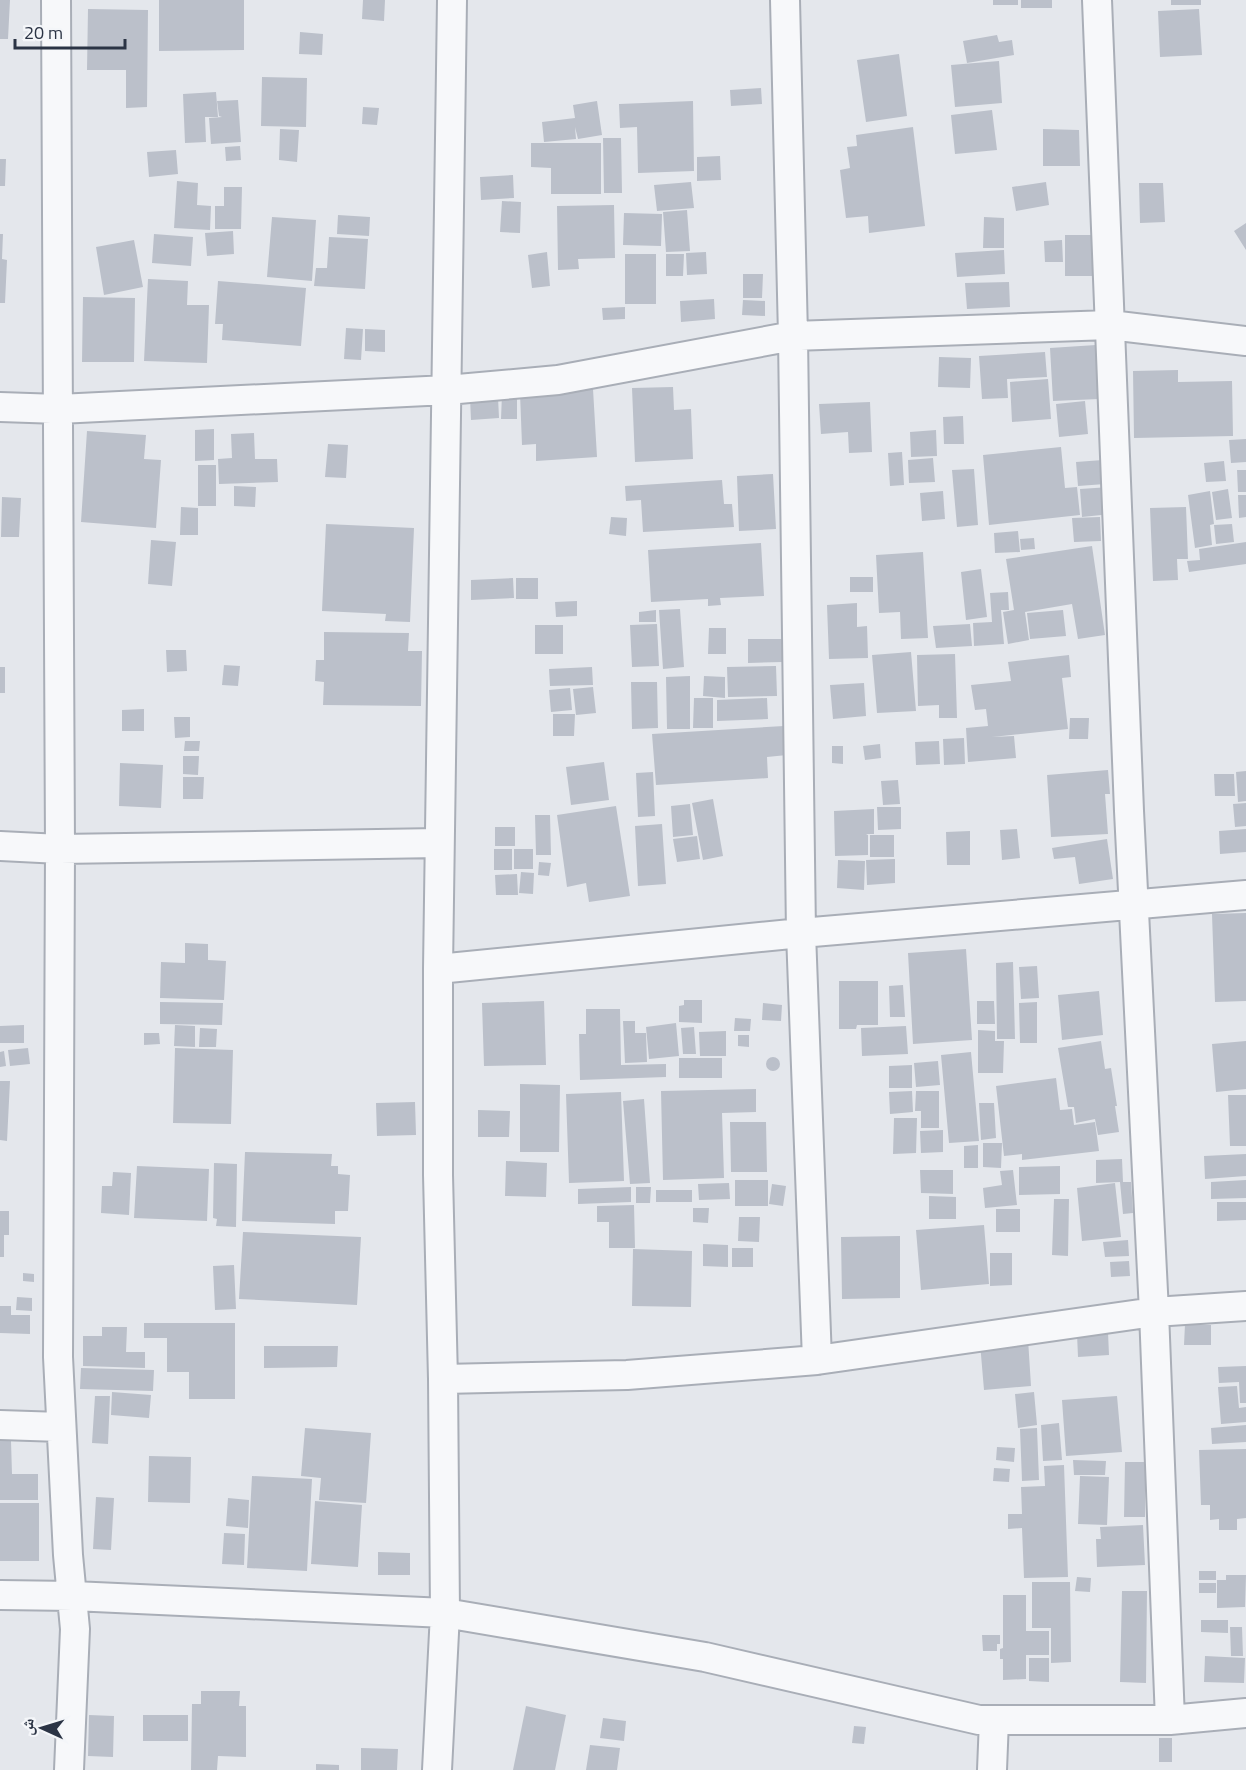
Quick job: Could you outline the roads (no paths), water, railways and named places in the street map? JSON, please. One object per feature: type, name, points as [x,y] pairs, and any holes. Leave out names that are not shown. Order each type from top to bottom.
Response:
[{"type":"street","points":[[56,0],[60,849],[58,1357],[68,1555],[75,1629],[69,1770]]},
{"type":"street","points":[[437,1770],[445,1613],[438,1175],[438,969],[452,0]]},
{"type":"street","points":[[785,0],[793,336],[801,933],[817,1360]]},
{"type":"street","points":[[1096,0],[1170,1720]]},
{"type":"street","points":[[0,407],[59,409],[447,390],[558,380],[793,336],[1110,326],[1246,341]]},
{"type":"street","points":[[0,846],[60,849],[439,843]]},
{"type":"street","points":[[438,969],[801,933],[1246,895]]},
{"type":"street","points":[[443,1379],[627,1376],[817,1360],[1154,1312],[1246,1306]]},
{"type":"street","points":[[0,1425],[61,1427]]},
{"type":"street","points":[[0,1595],[73,1596],[445,1613],[705,1657],[979,1720],[1170,1720],[1246,1713]]},
{"type":"street","points":[[992,1770],[994,1720]]}]
